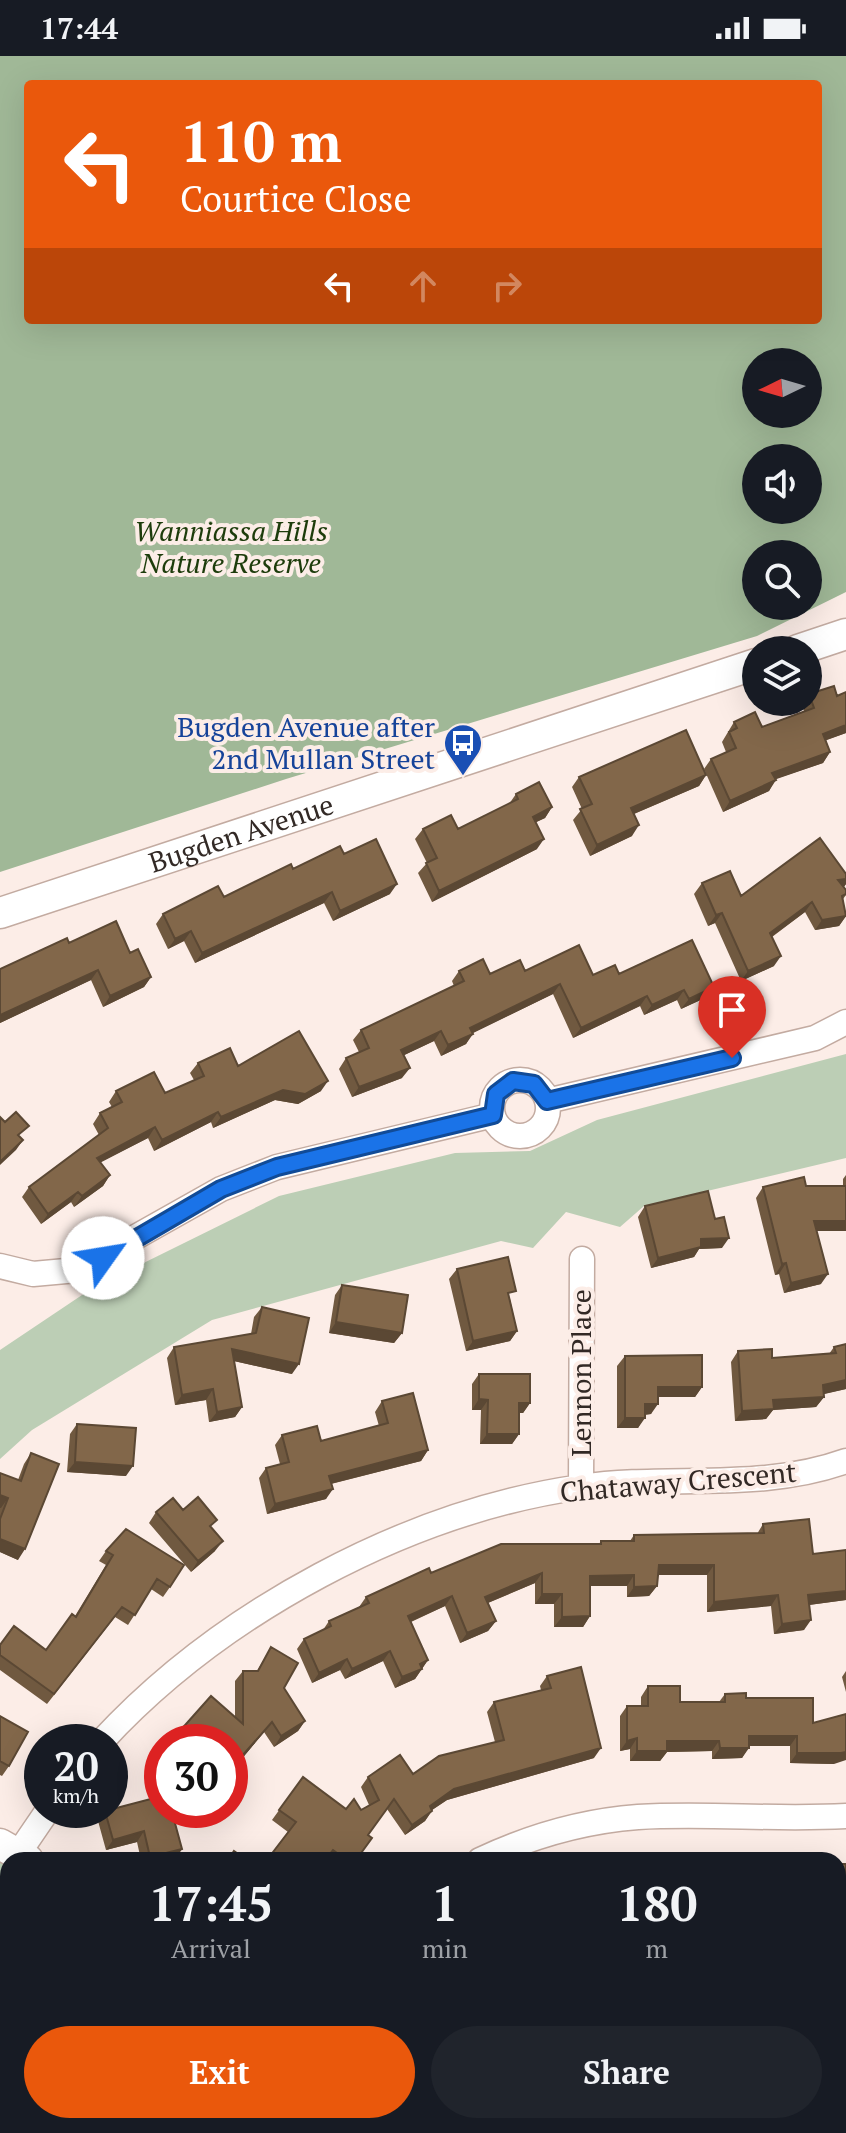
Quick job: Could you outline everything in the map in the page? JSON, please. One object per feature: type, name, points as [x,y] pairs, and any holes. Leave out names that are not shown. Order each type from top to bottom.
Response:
[{"type":"street","points":[[822,642],[846,634]]},
{"type":"street","name":"Bugden Avenue","points":[[0,913],[742,669]]},
{"type":"street","points":[[547,1101],[815,1038],[846,1022]]},
{"type":"street","points":[[513,1081],[534,1084],[547,1101],[544,1123],[527,1135],[505,1132],[493,1115],[496,1094],[513,1081]]},
{"type":"street","points":[[0,1266],[33,1274],[77,1270],[221,1189],[277,1167],[493,1115]]},
{"type":"street","name":"Lennon Place","points":[[581,1487],[582,1259]]},
{"type":"street","name":"Chataway Crescent","points":[[120,1724],[178,1668],[248,1617],[324,1573],[405,1536],[492,1507],[581,1487],[776,1477],[846,1461]]},
{"type":"street","points":[[497,1852],[572,1827],[637,1817],[846,1816]]},
{"type":"street","points":[[16,1852],[34,1828]]},
{"type":"green space","name":"Wanniassa Hills Nature Reserve","points":[[0,56],[846,56],[846,592],[822,604],[822,540],[742,540],[742,620],[789,620],[757,636],[742,636],[742,641],[286,779],[0,872]]},
{"type":"green space","points":[[846,1054],[846,1158],[644,1206],[620,1227],[566,1212],[533,1248],[501,1241],[212,1320],[32,1430],[0,1459],[0,1350],[91,1289],[279,1196],[455,1153],[530,1151],[597,1120]]},
{"type":"building","points":[[834,686],[837,696],[846,692],[846,725],[823,734],[830,752],[772,773],[776,780],[730,801],[711,759],[736,748],[729,732],[737,728],[734,722],[747,716],[757,716],[762,727],[792,716],[822,716],[822,690]]},
{"type":"building","points":[[686,730],[706,775],[631,808],[639,825],[597,845],[580,809],[592,804],[579,777]]},
{"type":"building","points":[[539,782],[552,807],[533,817],[544,839],[439,891],[426,863],[437,858],[423,829],[451,815],[458,829],[518,799],[516,794]]},
{"type":"building","points":[[820,838],[846,874],[846,879],[838,880],[846,890],[842,896],[846,916],[822,920],[812,902],[770,933],[781,956],[748,971],[722,913],[716,915],[702,883],[730,871],[741,896]]},
{"type":"building","points":[[376,839],[397,884],[340,911],[332,892],[202,953],[191,931],[175,939],[163,914],[218,886],[224,897],[291,864],[293,869],[340,846],[344,854]]},
{"type":"building","points":[[116,921],[130,953],[138,949],[151,977],[110,996],[98,970],[0,1015],[0,969],[67,938],[69,943]]},
{"type":"building","points":[[692,940],[714,987],[689,999],[684,990],[652,1005],[647,996],[581,1028],[560,984],[470,1028],[473,1034],[448,1045],[441,1031],[401,1050],[410,1068],[359,1087],[346,1058],[369,1048],[361,1030],[464,981],[459,971],[483,959],[490,974],[520,960],[525,971],[579,945],[593,975],[615,965],[619,974]]},
{"type":"building","points":[[299,1031],[328,1081],[305,1094],[283,1090],[221,1117],[218,1112],[162,1140],[155,1127],[97,1158],[110,1175],[82,1196],[78,1192],[48,1214],[29,1187],[108,1128],[100,1113],[122,1102],[116,1091],[154,1072],[165,1093],[204,1076],[198,1063],[230,1048],[238,1066]]},
{"type":"building","points":[[16,1112],[29,1126],[18,1135],[23,1140],[0,1162],[0,1117],[5,1122]]},
{"type":"building","points":[[804,1177],[806,1186],[846,1186],[846,1221],[814,1221],[828,1274],[791,1283],[786,1263],[782,1264],[763,1187]]},
{"type":"building","points":[[708,1191],[715,1219],[724,1217],[729,1238],[701,1239],[701,1247],[658,1258],[645,1206]]},
{"type":"building","points":[[508,1257],[516,1291],[508,1293],[517,1331],[473,1341],[457,1269]]},
{"type":"building","points":[[342,1285],[408,1295],[402,1333],[336,1322]]},
{"type":"building","points":[[262,1307],[309,1318],[299,1364],[232,1349],[242,1407],[217,1412],[213,1389],[182,1395],[174,1347],[256,1333]]},
{"type":"building","points":[[846,1344],[846,1380],[823,1385],[824,1397],[773,1400],[774,1409],[742,1411],[738,1351],[772,1349],[772,1358],[836,1353],[834,1347]]},
{"type":"building","points":[[702,1355],[702,1387],[658,1387],[658,1404],[645,1404],[645,1418],[625,1418],[625,1356]]},
{"type":"building","points":[[479,1374],[530,1374],[530,1403],[519,1403],[519,1434],[487,1434],[488,1400],[479,1399]]},
{"type":"building","points":[[413,1393],[428,1450],[329,1476],[333,1489],[275,1504],[266,1468],[289,1462],[282,1435],[317,1426],[321,1441],[388,1423],[382,1401]]},
{"type":"building","points":[[77,1424],[136,1428],[133,1466],[75,1462]]},
{"type":"building","points":[[31,1453],[59,1464],[25,1549],[0,1539],[0,1519],[8,1498],[0,1495],[0,1473],[21,1481]]},
{"type":"building","points":[[198,1497],[217,1520],[210,1526],[223,1541],[198,1561],[156,1512],[173,1498],[183,1510]]},
{"type":"building","points":[[809,1519],[813,1554],[846,1550],[846,1591],[808,1595],[811,1620],[782,1624],[778,1595],[714,1602],[714,1565],[659,1565],[657,1586],[634,1587],[634,1575],[590,1576],[590,1616],[562,1617],[562,1594],[542,1594],[542,1573],[485,1597],[496,1621],[467,1633],[452,1596],[408,1616],[428,1660],[420,1664],[422,1669],[402,1677],[390,1651],[352,1669],[347,1659],[319,1673],[304,1639],[331,1626],[329,1621],[369,1603],[366,1597],[429,1568],[431,1573],[501,1544],[601,1544],[601,1541],[634,1541],[634,1535],[764,1533],[763,1524]]},
{"type":"building","points":[[126,1529],[184,1565],[170,1587],[157,1579],[135,1615],[122,1607],[54,1694],[0,1655],[0,1645],[14,1626],[46,1650],[72,1614],[76,1617],[113,1555],[106,1551]]},
{"type":"building","points":[[271,1647],[298,1663],[284,1688],[305,1721],[281,1736],[272,1722],[248,1749],[248,1724],[243,1724],[243,1671],[258,1671]]},
{"type":"building","points":[[581,1667],[601,1748],[454,1789],[430,1806],[432,1811],[412,1825],[394,1799],[368,1835],[372,1838],[362,1852],[273,1852],[296,1822],[279,1810],[303,1777],[346,1809],[354,1799],[361,1810],[379,1800],[368,1777],[400,1755],[413,1774],[439,1756],[504,1740],[494,1702],[551,1688],[547,1676]]},
{"type":"building","points":[[648,1686],[680,1686],[680,1702],[725,1702],[725,1694],[746,1693],[746,1698],[813,1698],[813,1723],[846,1714],[846,1752],[797,1753],[797,1736],[749,1736],[749,1748],[720,1748],[719,1741],[667,1741],[667,1751],[637,1751],[637,1738],[627,1741],[627,1706],[648,1706]]},
{"type":"building","points":[[211,1696],[243,1724],[186,1724]]},
{"type":"building","points":[[0,1716],[24,1730],[24,1739],[9,1766],[0,1761]]},
{"type":"building","points":[[144,1801],[144,1828],[176,1828],[182,1849],[149,1852],[144,1831],[113,1840],[110,1828],[128,1828],[128,1805]]},
{"type":"place","name":"Bugden Avenue after 2nd Mullan Street","points":[[463,777]]},
{"type":"route","points":[[103,1258],[168,1217],[221,1189],[277,1167],[493,1115],[493,1100],[506,1083],[520,1080],[534,1084],[547,1101],[732,1058]]}]
